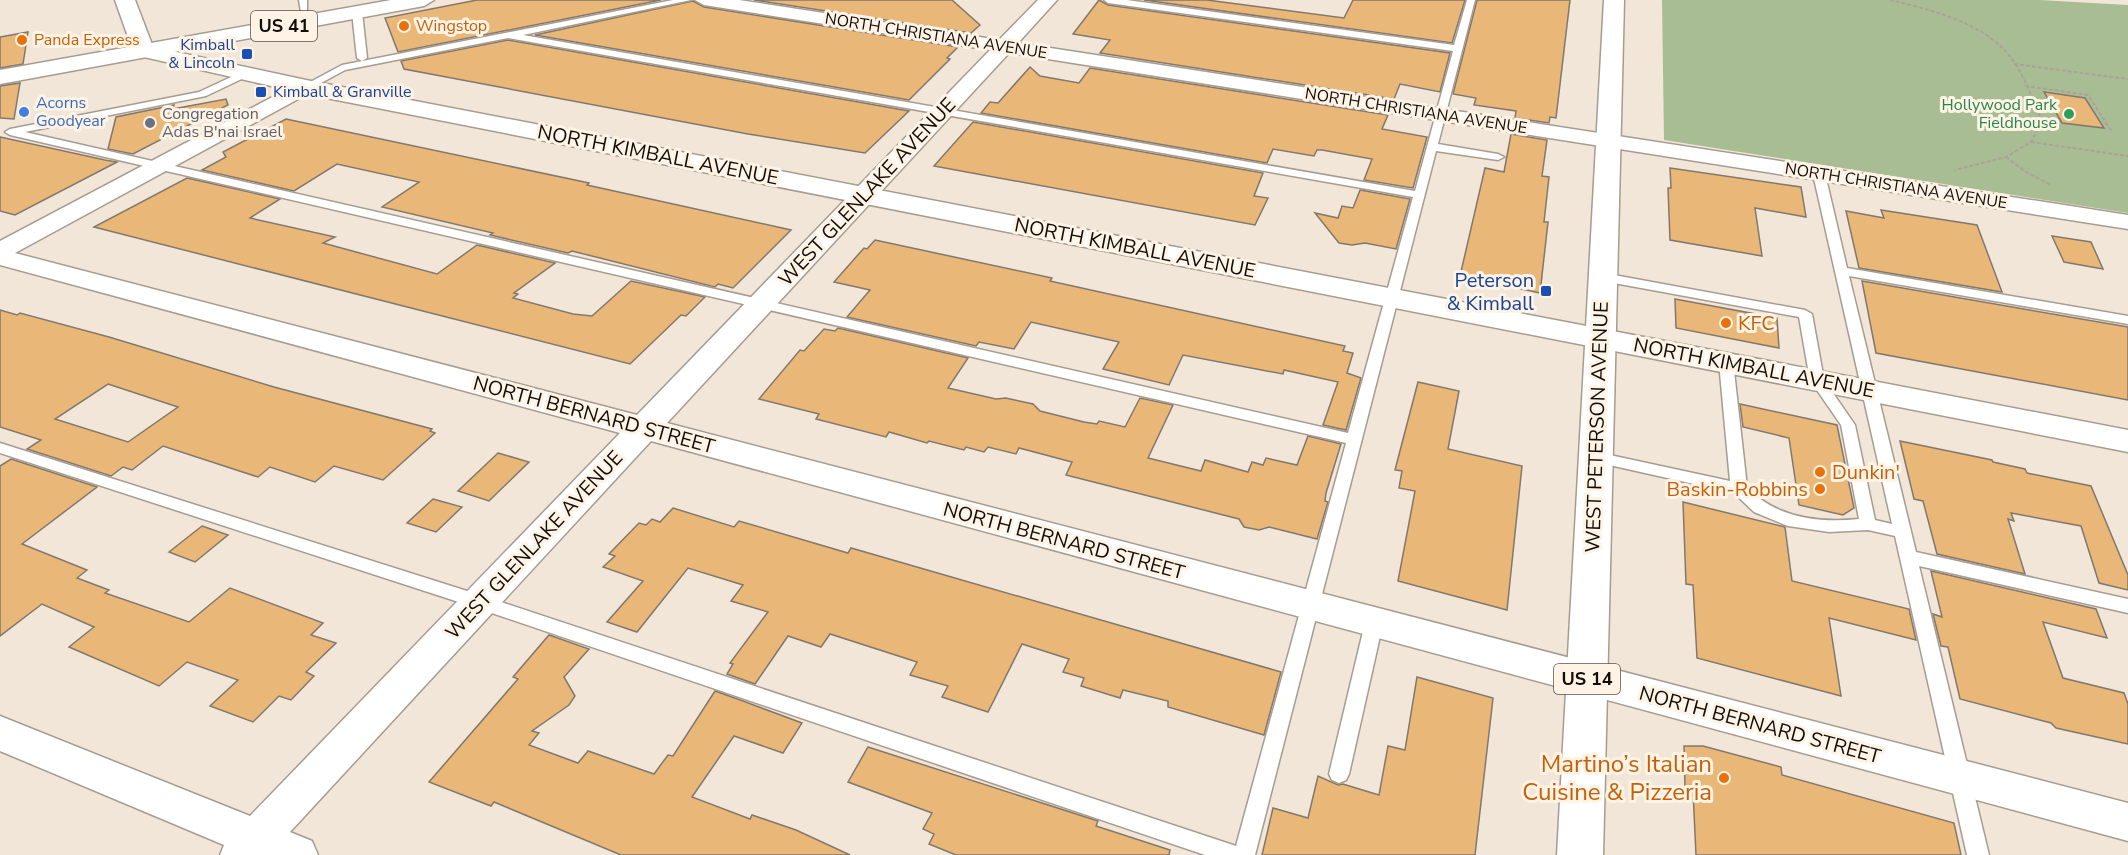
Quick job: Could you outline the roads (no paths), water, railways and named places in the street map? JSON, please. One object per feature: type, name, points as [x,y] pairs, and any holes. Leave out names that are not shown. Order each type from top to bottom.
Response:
[{"type":"main road","points":[[124,0],[142,46]]},
{"type":"main road","name":"US 41","points":[[0,77],[142,46],[359,6],[424,0]]},
{"type":"main road","name":"WEST PETERSON AVENUE","points":[[1580,855],[1614,0]]},
{"type":"main road","name":"US 41","points":[[0,65],[142,46],[303,5],[359,6]]},
{"type":"main road","name":"NORTH KIMBALL AVENUE","points":[[142,46],[246,74],[306,87],[2128,441]]},
{"type":"street","name":"NORTH CHRISTIANA AVENUE","points":[[704,0],[2128,222]]},
{"type":"street","name":"WEST GLENLAKE AVENUE","points":[[249,847],[1048,0]]},
{"type":"street","points":[[0,251],[306,87]]},
{"type":"street","name":"NORTH BERNARD STREET","points":[[0,257],[2128,822]]},
{"type":"street","points":[[0,733],[249,847],[297,855]]},
{"type":"lane","points":[[306,87],[342,68],[687,0]]},
{"type":"lane","points":[[1108,0],[1459,49]]},
{"type":"lane","points":[[1244,855],[1394,298],[1471,0]]},
{"type":"lane","points":[[359,6],[362,58]]},
{"type":"lane","points":[[506,35],[1420,195]]},
{"type":"lane","points":[[5,133],[202,94],[246,74]]},
{"type":"lane","points":[[5,133],[1355,440]]},
{"type":"lane","points":[[1433,147],[1498,157]]},
{"type":"lane","points":[[1819,174],[1978,855]]},
{"type":"lane","points":[[1841,271],[2128,320]]},
{"type":"lane","points":[[1603,277],[1805,314],[1817,380],[1848,425],[1868,524]]},
{"type":"lane","points":[[1726,362],[1738,489]]},
{"type":"lane","points":[[0,448],[480,602],[1234,855]]},
{"type":"lane","points":[[1596,457],[1738,489],[1762,510],[1788,519],[1838,529],[1868,524],[1903,532]]},
{"type":"lane","points":[[1909,557],[2128,606]]},
{"type":"lane","points":[[1338,774],[1374,623]]},
{"type":"place","name":"Wingstop","points":[[404,26]]},
{"type":"place","name":"Panda Express","points":[[22,40]]},
{"type":"place","name":"Kimball & Lincoln","points":[[247,54]]},
{"type":"place","name":"Kimball & Granville","points":[[261,92]]},
{"type":"place","name":"Acorns Goodyear","points":[[24,112]]},
{"type":"place","name":"Hollywood Park Fieldhouse","points":[[2069,114]]},
{"type":"place","name":"Congregation Adas B'nai Israel","points":[[150,123]]},
{"type":"place","name":"Peterson & Kimball","points":[[1546,291]]},
{"type":"place","name":"KFC","points":[[1726,323]]},
{"type":"place","name":"Dunkin'","points":[[1820,472]]},
{"type":"place","name":"Baskin-Robbins","points":[[1820,489]]},
{"type":"place","name":"Martino’s Italian Cuisine & Pizzeria","points":[[1724,778]]}]
